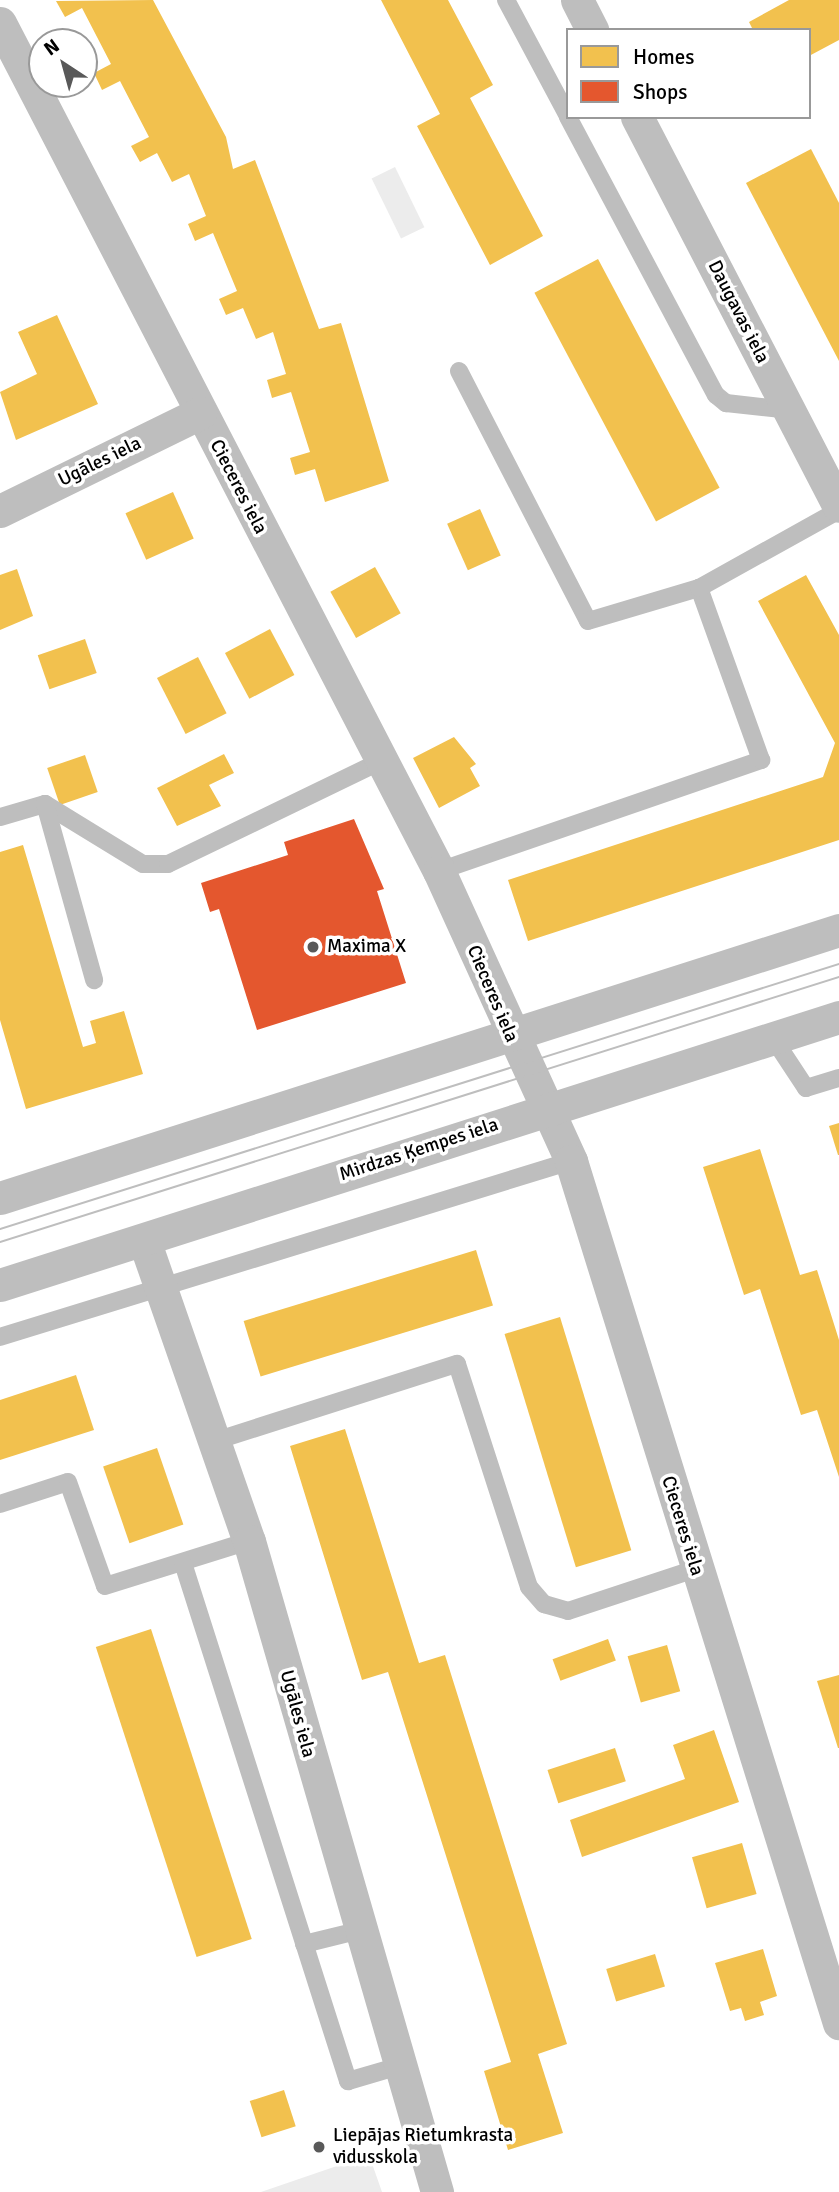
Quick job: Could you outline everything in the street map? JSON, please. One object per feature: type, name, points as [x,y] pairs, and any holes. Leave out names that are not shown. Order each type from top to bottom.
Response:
[{"type":"street","points":[[577,0],[591,28]]},
{"type":"street","name":"Cieceres iela","points":[[0,23],[379,762],[439,871],[509,1035],[571,1160],[695,1569],[839,2023]]},
{"type":"street","name":"Daugavas iela","points":[[638,119],[839,508]]},
{"type":"street","name":"Ugāles iela","points":[[0,511],[200,413]]},
{"type":"street","points":[[0,1198],[839,930]]},
{"type":"street","name":"Mirdzas Ķempes iela","points":[[0,1285],[545,1108],[839,1017]]},
{"type":"street","name":"Ugāles iela","points":[[144,1240],[248,1541],[357,1931],[437,2192]]},
{"type":"lane","points":[[506,0],[566,113]]},
{"type":"lane","points":[[569,119],[716,395],[726,403],[789,410]]},
{"type":"lane","points":[[459,371],[588,621],[699,588],[839,508]]},
{"type":"lane","points":[[439,871],[761,760],[699,588]]},
{"type":"lane","points":[[0,817],[45,804],[143,864],[168,864],[379,762]]},
{"type":"lane","points":[[45,804],[94,980]]},
{"type":"lane","points":[[773,1038],[806,1088],[839,1078]]},
{"type":"lane","points":[[0,1337],[571,1160]]},
{"type":"lane","points":[[215,1441],[457,1364],[529,1587],[544,1604],[568,1611],[695,1569]]},
{"type":"lane","points":[[0,1504],[68,1482],[105,1586],[248,1541]]},
{"type":"lane","points":[[183,1563],[348,2081],[399,2066]]},
{"type":"lane","points":[[304,1944],[357,1931]]},
{"type":"shaded area","points":[[395,167],[424,227],[401,239],[372,178]]},
{"type":"shaded area","points":[[369,2155],[382,2192],[261,2192]]},
{"type":"building: Homes","points":[[153,0],[226,137],[233,169],[255,160],[319,329],[341,323],[389,481],[325,502],[315,469],[295,475],[290,458],[310,452],[291,392],[272,398],[267,380],[286,374],[273,332],[256,339],[243,308],[226,315],[219,299],[237,291],[213,233],[195,241],[188,224],[206,216],[189,174],[172,182],[157,153],[140,162],[131,146],[149,137],[120,81],[102,90],[98,82],[98,71],[111,64],[98,39],[98,28],[92,28],[82,8],[65,17],[56,1]]},
{"type":"building: Homes","points":[[381,0],[448,0],[493,85],[470,98],[543,236],[490,265],[417,126],[440,114]]},
{"type":"building: Homes","points":[[789,0],[839,0],[839,40],[811,55],[811,28],[752,28],[749,22]]},
{"type":"building: Homes","points":[[811,149],[839,203],[839,361],[746,183]]},
{"type":"building: Homes","points":[[598,259],[720,488],[656,521],[534,293]]},
{"type":"building: Homes","points":[[57,315],[98,404],[16,440],[0,392],[37,374],[18,332]]},
{"type":"building: Homes","points":[[173,492],[194,539],[146,560],[125,513]]},
{"type":"building: Homes","points":[[480,509],[501,556],[468,570],[447,524]]},
{"type":"building: Homes","points":[[375,567],[401,613],[356,638],[330,592]]},
{"type":"building: Homes","points":[[17,569],[33,616],[0,630],[0,575]]},
{"type":"building: Homes","points":[[806,575],[839,635],[839,840],[528,941],[508,880],[823,777],[835,743],[758,601]]},
{"type":"building: Homes","points":[[270,629],[294,675],[249,699],[225,653]]},
{"type":"building: Homes","points":[[85,639],[97,673],[49,689],[38,655]]},
{"type":"building: Homes","points":[[198,657],[227,713],[186,734],[157,678]]},
{"type":"building: Homes","points":[[454,737],[476,764],[470,768],[480,786],[439,808],[413,758]]},
{"type":"building: Homes","points":[[224,754],[234,773],[209,785],[221,806],[177,826],[157,788]]},
{"type":"building: Homes","points":[[85,755],[98,792],[60,805],[47,768]]},
{"type":"building: Homes","points":[[23,845],[83,1047],[96,1043],[90,1021],[124,1011],[143,1074],[26,1109],[0,1020],[0,852]]},
{"type":"building: Homes","points":[[839,1123],[839,1155],[838,1155],[829,1126]]},
{"type":"building: Homes","points":[[760,1149],[800,1275],[817,1270],[839,1340],[839,1477],[817,1410],[801,1415],[760,1289],[744,1295],[703,1167]]},
{"type":"building: Homes","points":[[476,1250],[493,1305],[261,1377],[244,1321]]},
{"type":"building: Homes","points":[[560,1317],[631,1550],[576,1567],[505,1334]]},
{"type":"building: Homes","points":[[76,1375],[94,1430],[0,1460],[0,1400]]},
{"type":"building: Homes","points":[[345,1429],[419,1663],[445,1655],[567,2044],[538,2054],[563,2133],[508,2150],[484,2071],[511,2062],[388,1672],[362,1680],[290,1446]]},
{"type":"building: Homes","points":[[157,1448],[183,1525],[129,1543],[103,1467]]},
{"type":"building: Homes","points":[[151,1629],[252,1939],[197,1957],[96,1647]]},
{"type":"building: Homes","points":[[608,1639],[616,1661],[560,1681],[553,1659]]},
{"type":"building: Homes","points":[[667,1645],[680,1691],[641,1702],[628,1656]]},
{"type":"building: Homes","points":[[839,1675],[839,1748],[838,1748],[817,1681]]},
{"type":"building: Homes","points":[[714,1730],[739,1802],[582,1857],[570,1820],[685,1779],[673,1745]]},
{"type":"building: Homes","points":[[615,1748],[626,1781],[558,1803],[547,1770]]},
{"type":"building: Homes","points":[[742,1843],[757,1894],[707,1908],[692,1857]]},
{"type":"building: Homes","points":[[763,1949],[777,1996],[760,2002],[764,2015],[745,2021],[741,2008],[730,2011],[715,1963]]},
{"type":"building: Homes","points":[[655,1954],[665,1987],[616,2001],[606,1969]]},
{"type":"building: Homes","points":[[284,2090],[296,2126],[262,2137],[250,2101]]},
{"type":"building: Shops","name":"Maxima X","points":[[354,819],[384,889],[377,891],[406,983],[257,1030],[219,909],[210,912],[201,883],[288,855],[284,842]]},
{"type":"tram line","points":[[0,1229],[839,964]]},
{"type":"tram line","points":[[0,1242],[839,977]]},
{"type":"place","name":"Maxima X","points":[[313,947]]},
{"type":"place","name":"Liepājas Rietumkrasta vidusskola","points":[[319,2147]]}]
